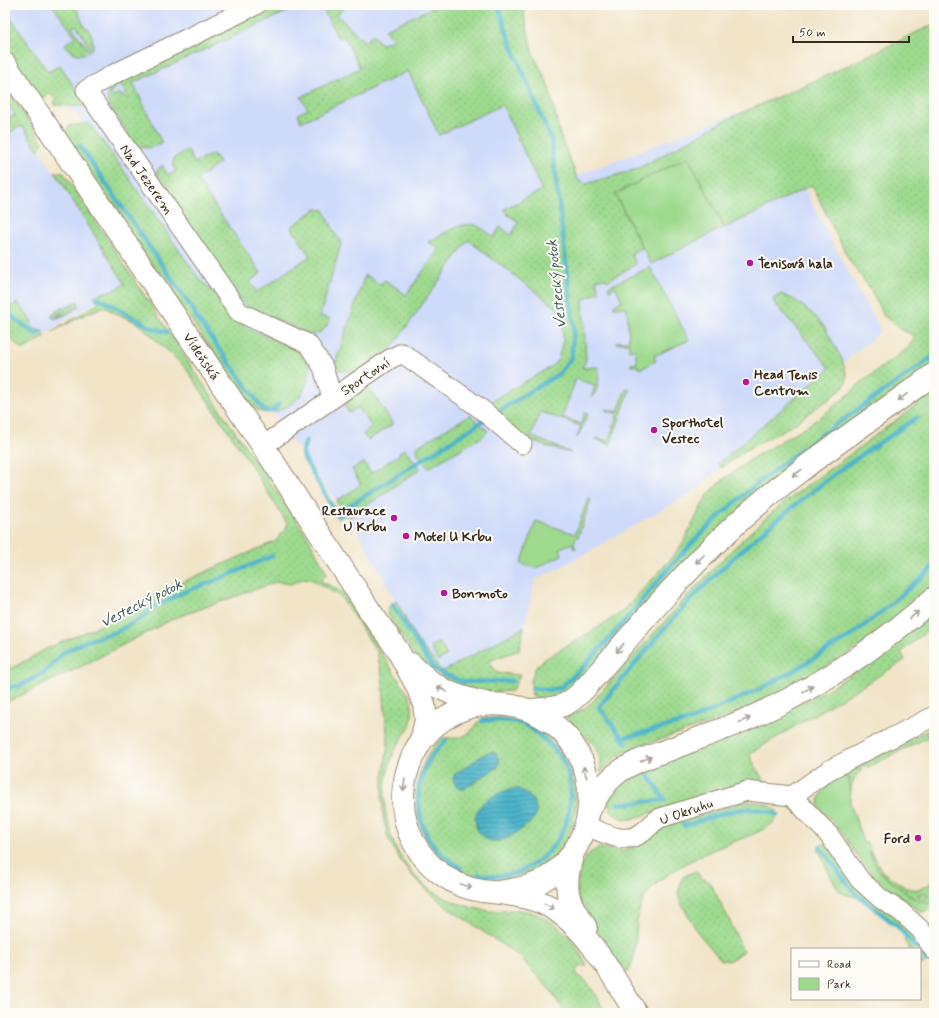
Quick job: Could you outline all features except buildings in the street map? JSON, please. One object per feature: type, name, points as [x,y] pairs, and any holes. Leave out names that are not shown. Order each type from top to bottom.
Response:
[{"type":"main road","name":"Vídeňská","points":[[5,64],[264,446],[370,611],[397,649],[417,686],[424,704],[425,724],[417,748],[407,769],[402,795],[405,819],[414,843],[429,864],[446,877],[463,886],[482,891],[498,892],[527,898],[551,907],[568,919],[593,946],[636,1013]]},
{"type":"main road","points":[[530,710],[558,707],[572,702],[674,586],[737,523],[814,460],[934,374]]},
{"type":"main road","points":[[588,819],[597,795],[603,787],[621,771],[644,760],[736,724],[791,698],[860,656],[898,629],[934,598]]},
{"type":"main road","name":"Vídeňská","points":[[397,649],[422,674],[439,687],[460,697],[492,705]]},
{"type":"main road","name":"Vídeňská","points":[[417,748],[435,726],[450,715],[473,706],[492,705],[515,706],[530,710],[551,723],[565,735],[576,750],[582,761],[588,780],[588,819],[581,839],[557,870],[539,882],[520,889],[498,892]]},
{"type":"main road","name":"Vídeňská","points":[[574,849],[569,865],[567,885],[568,892],[573,906],[585,925],[593,946]]},
{"type":"street","name":"Nad Jezerem","points":[[256,5],[114,74],[86,90],[239,312],[308,344],[323,367],[332,398]]},
{"type":"street","name":"Sportovní","points":[[264,446],[332,398],[390,359],[402,353],[480,409],[522,444]]},
{"type":"street","points":[[934,716],[829,770],[792,796],[829,835],[860,880],[881,899],[900,912],[920,929],[934,950]]},
{"type":"street","name":"U Okruhu","points":[[588,819],[611,836],[628,838],[642,833],[648,826],[660,818],[747,791],[792,796]]},
{"type":"shaded area","points":[[5,5],[468,5],[455,18],[541,179],[552,185],[761,104],[833,244],[881,331],[691,493],[576,559],[535,580],[519,650],[489,661],[462,680],[440,669],[417,640],[360,535],[289,436],[48,72],[5,10]]},
{"type":"shaded area","points":[[5,95],[125,284],[24,346],[5,318]]},
{"type":"green space","points":[[52,5],[75,5],[85,28],[87,27],[92,36],[93,47],[91,50],[76,25],[72,27],[89,51],[82,54],[76,54],[67,47],[65,44],[76,37]]},
{"type":"green space","points":[[272,5],[301,5],[133,83],[162,143],[149,148],[141,146],[139,150],[108,103],[108,92],[112,84],[118,79],[118,86],[110,92],[113,97],[118,93],[128,98],[119,80]]},
{"type":"green space","points":[[321,5],[343,5],[345,7],[337,15],[365,42],[373,34],[381,44],[393,40],[385,29],[439,5],[527,5],[524,14],[533,54],[547,82],[560,135],[578,180],[586,184],[637,169],[728,119],[834,72],[934,24],[934,367],[823,448],[570,693],[543,700],[532,695],[531,681],[535,668],[543,660],[622,612],[670,560],[683,543],[707,496],[719,483],[751,459],[818,419],[863,381],[908,348],[915,336],[900,329],[884,316],[869,287],[849,260],[812,185],[725,228],[688,157],[615,194],[642,248],[631,254],[636,264],[607,281],[605,278],[596,280],[599,292],[583,300],[586,360],[582,368],[599,368],[599,380],[596,392],[591,398],[595,385],[576,379],[562,417],[581,424],[585,412],[588,413],[577,438],[581,426],[540,412],[531,436],[571,453],[545,446],[520,436],[492,408],[493,400],[551,367],[558,360],[563,340],[562,312],[468,240],[393,346],[358,371],[339,370],[335,365],[365,275],[380,284],[385,280],[406,295],[439,249],[428,242],[458,227],[470,224],[480,227],[494,237],[500,227],[511,235],[519,222],[508,215],[504,209],[542,190],[502,105],[439,135],[408,71],[301,122],[298,114],[308,109],[301,97],[360,68],[344,36],[338,38]]},
{"type":"green space","points":[[5,10],[48,72],[60,65],[87,107],[54,105],[55,98],[50,94],[43,97],[46,104],[42,104],[5,47]]},
{"type":"green space","points":[[5,84],[43,143],[38,150],[23,127],[18,127],[5,136],[5,125],[9,123],[8,118],[14,115],[17,118],[5,100]]},
{"type":"green space","points":[[89,123],[200,280],[213,291],[235,320],[246,327],[302,352],[310,363],[309,376],[305,389],[297,400],[288,407],[271,413],[266,413],[261,412],[252,406],[63,137],[69,126]]},
{"type":"green space","points":[[188,150],[194,163],[213,154],[219,163],[197,180],[261,273],[250,282],[257,292],[310,256],[291,227],[316,209],[324,210],[337,237],[342,241],[320,316],[330,319],[327,326],[322,331],[316,334],[309,334],[249,308],[242,302],[158,178],[157,171],[162,165],[168,175],[176,171],[173,165],[174,158]]},
{"type":"green space","points":[[688,157],[724,227],[651,264],[615,194]]},
{"type":"green space","points":[[55,172],[63,172],[221,411],[307,536],[327,573],[321,581],[342,592],[364,622],[362,624],[410,697],[412,712],[410,726],[396,748],[390,763],[385,786],[385,808],[389,830],[397,850],[409,868],[424,884],[442,896],[477,909],[490,911],[527,911],[542,917],[560,928],[571,939],[587,966],[578,967],[576,971],[577,974],[589,984],[606,1013],[565,1013],[551,991],[519,956],[444,905],[414,878],[398,857],[388,838],[383,817],[383,778],[388,744],[382,676],[377,652],[341,597],[313,580],[305,578],[291,584],[276,582],[175,618],[86,664],[5,703],[5,670],[16,666],[48,648],[131,612],[147,599],[164,590],[276,541],[288,525],[249,462],[185,367],[139,324],[103,307],[52,332],[99,303],[94,296],[118,288],[125,284]]},
{"type":"green space","points":[[650,267],[689,340],[654,356],[656,361],[640,369],[638,366],[631,366],[631,364],[637,363],[635,349],[629,350],[629,343],[616,343],[629,341],[627,307],[613,306],[622,301],[616,287],[609,290],[608,287]]},
{"type":"green space","points":[[781,294],[795,300],[814,315],[824,326],[841,357],[847,375],[846,383],[841,390],[791,426],[744,451],[722,468],[718,464],[830,368],[774,302],[773,299]]},
{"type":"green space","points":[[5,297],[11,307],[18,302],[32,322],[30,325],[37,330],[40,329],[45,337],[22,350],[5,332]]},
{"type":"green space","points":[[78,301],[79,307],[61,317],[54,319],[51,316],[56,310]]},
{"type":"green space","points":[[367,385],[393,424],[368,440],[363,434],[372,427],[358,407],[349,413],[345,406],[346,400]]},
{"type":"green space","points":[[626,389],[630,389],[610,445],[596,439],[608,441],[618,414],[606,409],[618,412]]},
{"type":"green space","points":[[934,392],[934,587],[914,606],[865,644],[759,704],[713,722],[625,751],[616,757],[601,773],[601,761],[595,746],[566,717],[584,709],[591,703],[713,569],[767,517],[798,492]]},
{"type":"green space","points":[[470,415],[488,431],[482,437],[428,468],[418,453],[416,447]]},
{"type":"green space","points":[[404,449],[420,469],[348,518],[336,501],[361,485],[352,469],[364,462],[371,473],[400,454],[399,453]]},
{"type":"green space","points":[[589,498],[591,499],[578,537],[576,537],[574,544],[576,548],[574,549],[572,543],[560,548],[562,555],[536,568],[521,564],[536,521],[575,534]]},
{"type":"green space","points":[[396,601],[417,640],[440,669],[444,671],[524,627],[519,650],[489,661],[497,673],[520,675],[512,691],[496,692],[460,689],[417,659],[387,613],[389,607]]},
{"type":"green space","points":[[934,612],[934,625],[901,652],[905,660],[749,754],[761,777],[772,785],[759,782],[743,782],[720,791],[632,819],[618,817],[612,812],[607,799],[618,781],[818,695],[870,663]]},
{"type":"green space","points":[[439,642],[447,655],[438,661],[430,647]]},
{"type":"green space","points":[[498,717],[511,719],[533,727],[549,738],[562,753],[571,770],[575,789],[576,808],[572,827],[563,845],[550,860],[535,870],[517,876],[490,878],[465,873],[449,864],[436,853],[421,829],[416,808],[416,797],[419,775],[423,765],[437,742],[445,738],[464,736],[476,726],[481,719]]},
{"type":"green space","points":[[934,727],[934,734],[868,767],[866,765],[863,767],[861,764]]},
{"type":"green space","points":[[859,765],[861,771],[854,779],[849,795],[849,777],[846,778],[843,773]]},
{"type":"green space","points":[[843,773],[846,778],[849,777],[850,802],[863,842],[867,842],[870,851],[869,853],[877,868],[884,876],[919,902],[921,901],[918,895],[926,892],[928,897],[923,900],[926,904],[934,900],[934,909],[921,912],[876,878],[860,860],[841,831],[819,807],[820,797],[826,787]]},
{"type":"green space","points":[[744,802],[768,804],[778,814],[774,822],[762,830],[713,850],[687,863],[655,884],[643,900],[637,920],[632,963],[628,973],[621,966],[582,908],[577,894],[579,869],[584,859],[590,853],[599,848],[618,850],[634,848],[667,825]]},
{"type":"green space","points":[[825,843],[908,928],[929,956],[926,962],[921,965],[921,948],[908,948],[904,940],[908,938],[896,926],[859,898],[841,893],[832,879],[818,849]]},
{"type":"green space","points":[[870,851],[883,872],[906,888],[918,890],[934,882],[934,900],[926,904],[923,899],[926,893],[919,902],[884,876],[877,868],[869,853]]},
{"type":"green space","points":[[696,871],[702,880],[706,879],[710,883],[729,919],[743,951],[729,961],[721,960],[698,933],[681,903],[678,893],[682,878]]},
{"type":"water","points":[[486,753],[495,753],[498,758],[498,767],[467,787],[463,789],[457,788],[453,779],[454,775]]},
{"type":"water","points":[[517,788],[525,792],[532,799],[536,807],[533,820],[518,832],[504,840],[494,841],[484,837],[476,827],[475,821],[478,810],[485,802],[495,795]]},
{"type":"waterway","name":"Vestecký potok","points":[[494,414],[560,373],[571,358],[574,328],[551,139],[509,39],[498,5]]},
{"type":"waterway","points":[[80,146],[194,311],[196,317],[263,409],[273,411],[279,404]]},
{"type":"waterway","points":[[97,299],[99,298],[154,329],[167,332]]},
{"type":"waterway","points":[[5,306],[15,319],[36,334],[41,331]]},
{"type":"waterway","points":[[532,688],[548,690],[560,688],[598,651],[685,551],[730,507],[786,461],[934,356]]},
{"type":"waterway","points":[[626,743],[599,707],[674,618],[715,575],[780,518],[841,469],[918,417]]},
{"type":"waterway","name":"Vestecký potok","points":[[306,441],[302,453],[338,517],[344,514],[346,508],[486,419]]},
{"type":"waterway","name":"Vestecký potok","points":[[5,688],[19,686],[44,673],[63,653],[86,641],[116,632],[143,617],[152,608],[184,592],[219,579],[272,556]]},
{"type":"waterway","points":[[622,738],[691,720],[758,690],[793,671],[849,637],[879,614],[934,565]]},
{"type":"waterway","points":[[392,604],[427,659],[437,671],[463,682],[512,681]]},
{"type":"waterway","points":[[479,874],[488,876],[508,875],[521,871],[544,856],[561,835],[566,822],[571,793],[568,772],[564,763],[555,750],[537,732],[526,725],[514,721],[482,721]]},
{"type":"waterway","points":[[446,740],[430,759],[421,778],[419,790],[420,815],[429,839],[446,858],[461,868]]},
{"type":"waterway","points":[[618,804],[665,800],[648,775]]},
{"type":"waterway","points":[[682,824],[684,826],[719,814],[743,809],[766,811],[778,815]]},
{"type":"waterway","points":[[820,847],[855,893],[897,926],[917,948]]},
{"type":"waterway","points":[[921,953],[927,961]]},
{"type":"place","name":"Tenisová hala","points":[[750,263]]},
{"type":"place","name":"Head Tenis Centrum","points":[[746,382]]},
{"type":"place","name":"Sporthotel Vestec","points":[[654,430]]},
{"type":"place","name":"Restaurace U Krbu","points":[[394,518]]},
{"type":"place","name":"Motel U Krbu","points":[[406,536]]},
{"type":"place","name":"Bonmoto","points":[[444,593]]},
{"type":"place","name":"Ford","points":[[918,838]]}]
